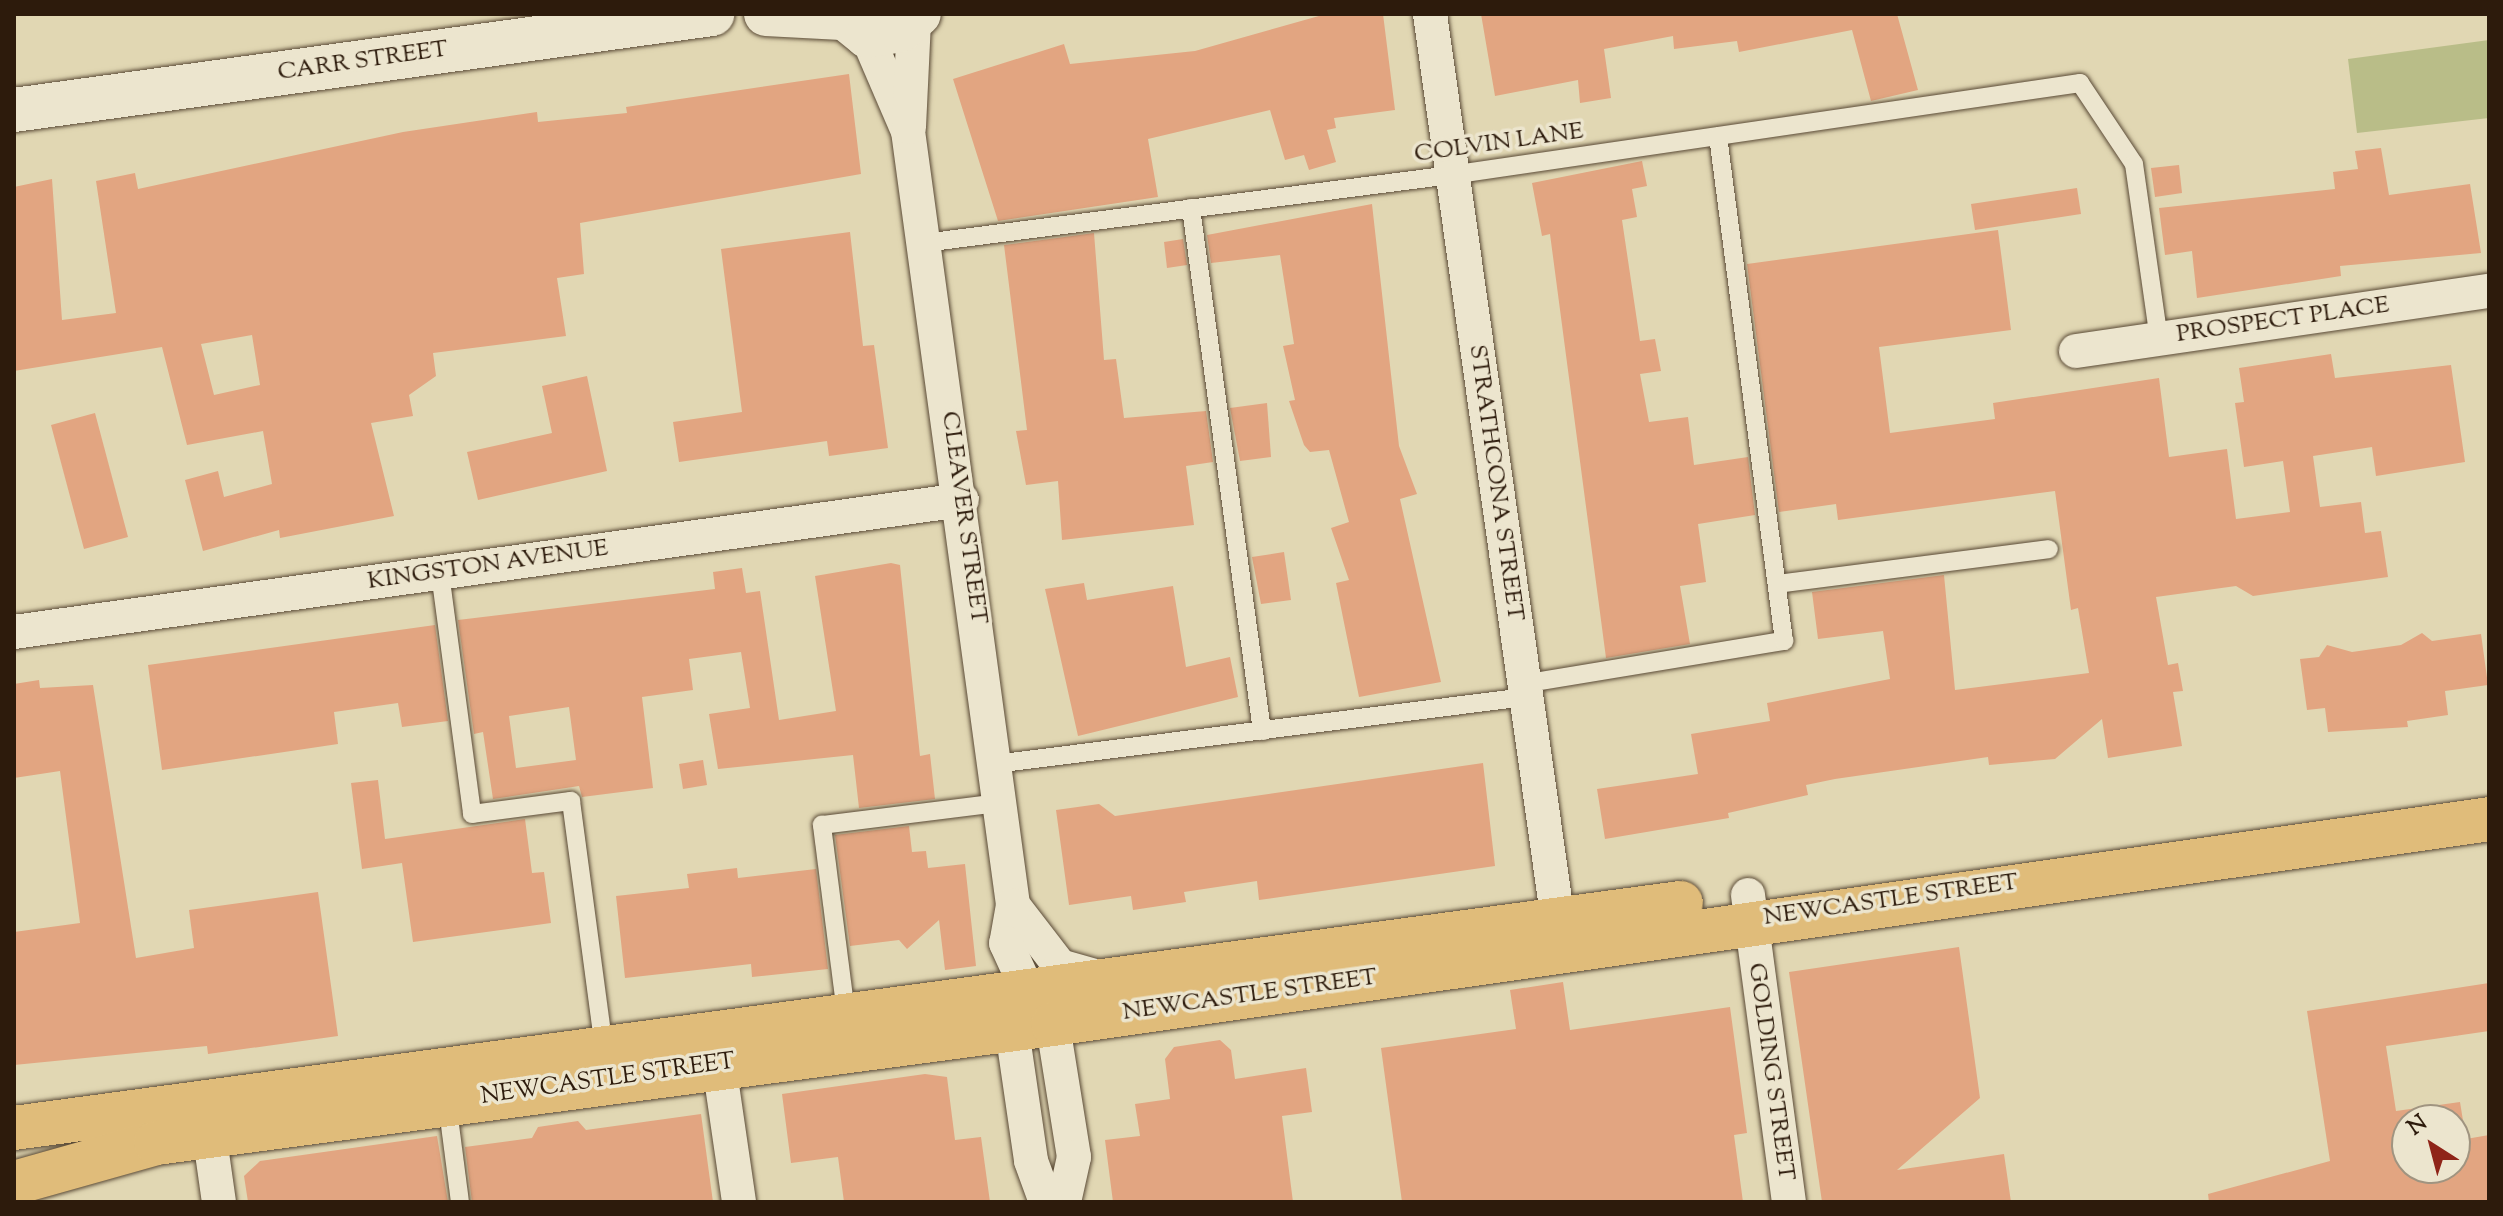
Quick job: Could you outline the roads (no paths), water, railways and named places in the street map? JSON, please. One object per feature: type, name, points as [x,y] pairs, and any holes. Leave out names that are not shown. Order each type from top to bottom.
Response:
[{"type":"main road","name":"NEWCASTLE STREET","points":[[14,1128],[207,1119],[1023,1005],[1559,935],[1748,908],[2489,790]]},
{"type":"main road","name":"NEWCASTLE STREET","points":[[1748,908],[2489,819]]},
{"type":"main road","name":"NEWCASTLE STREET","points":[[445,1086],[604,1048],[717,1048],[846,1013],[1023,1005],[1102,978],[1559,935]]},
{"type":"main road","name":"NEWCASTLE STREET","points":[[14,1183],[156,1143],[207,1119]]},
{"type":"street","name":"CARR STREET","points":[[14,110],[712,14]]},
{"type":"street","points":[[766,14],[850,23],[917,17],[908,131]]},
{"type":"street","name":"STRATHCONA STREET","points":[[1430,14],[1559,935]]},
{"type":"street","points":[[850,23],[908,131]]},
{"type":"street","name":"CLEAVER STREET","points":[[908,131],[962,500],[1013,905],[1006,943],[1023,1005]]},
{"type":"street","name":"PROSPECT PLACE","points":[[2076,351],[2489,291]]},
{"type":"street","name":"KINGSTON AVENUE","points":[[14,632],[962,500]]},
{"type":"street","name":"CLEAVER STREET","points":[[1013,905],[1060,966],[1102,978]]},
{"type":"street","name":"GOLDING STREET","points":[[1748,908],[1789,1202]]},
{"type":"street","points":[[1023,1005],[1031,1161],[1046,1202]]},
{"type":"street","points":[[1023,1005],[1074,1157],[1064,1202]]},
{"type":"street","points":[[717,1048],[739,1202]]},
{"type":"street","points":[[207,1119],[219,1202]]},
{"type":"lane","name":"COLVIN LANE","points":[[924,243],[1451,175],[2080,83],[2134,164],[2159,339]]},
{"type":"lane","points":[[995,764],[1262,731],[1524,691],[1784,641],[1718,136]]},
{"type":"lane","points":[[1191,208],[1262,731]]},
{"type":"lane","points":[[1777,584],[2049,549]]},
{"type":"lane","points":[[440,573],[472,814],[571,801],[604,1048]]},
{"type":"lane","points":[[846,1013],[822,825],[999,803]]},
{"type":"lane","points":[[445,1086],[460,1202]]}]
